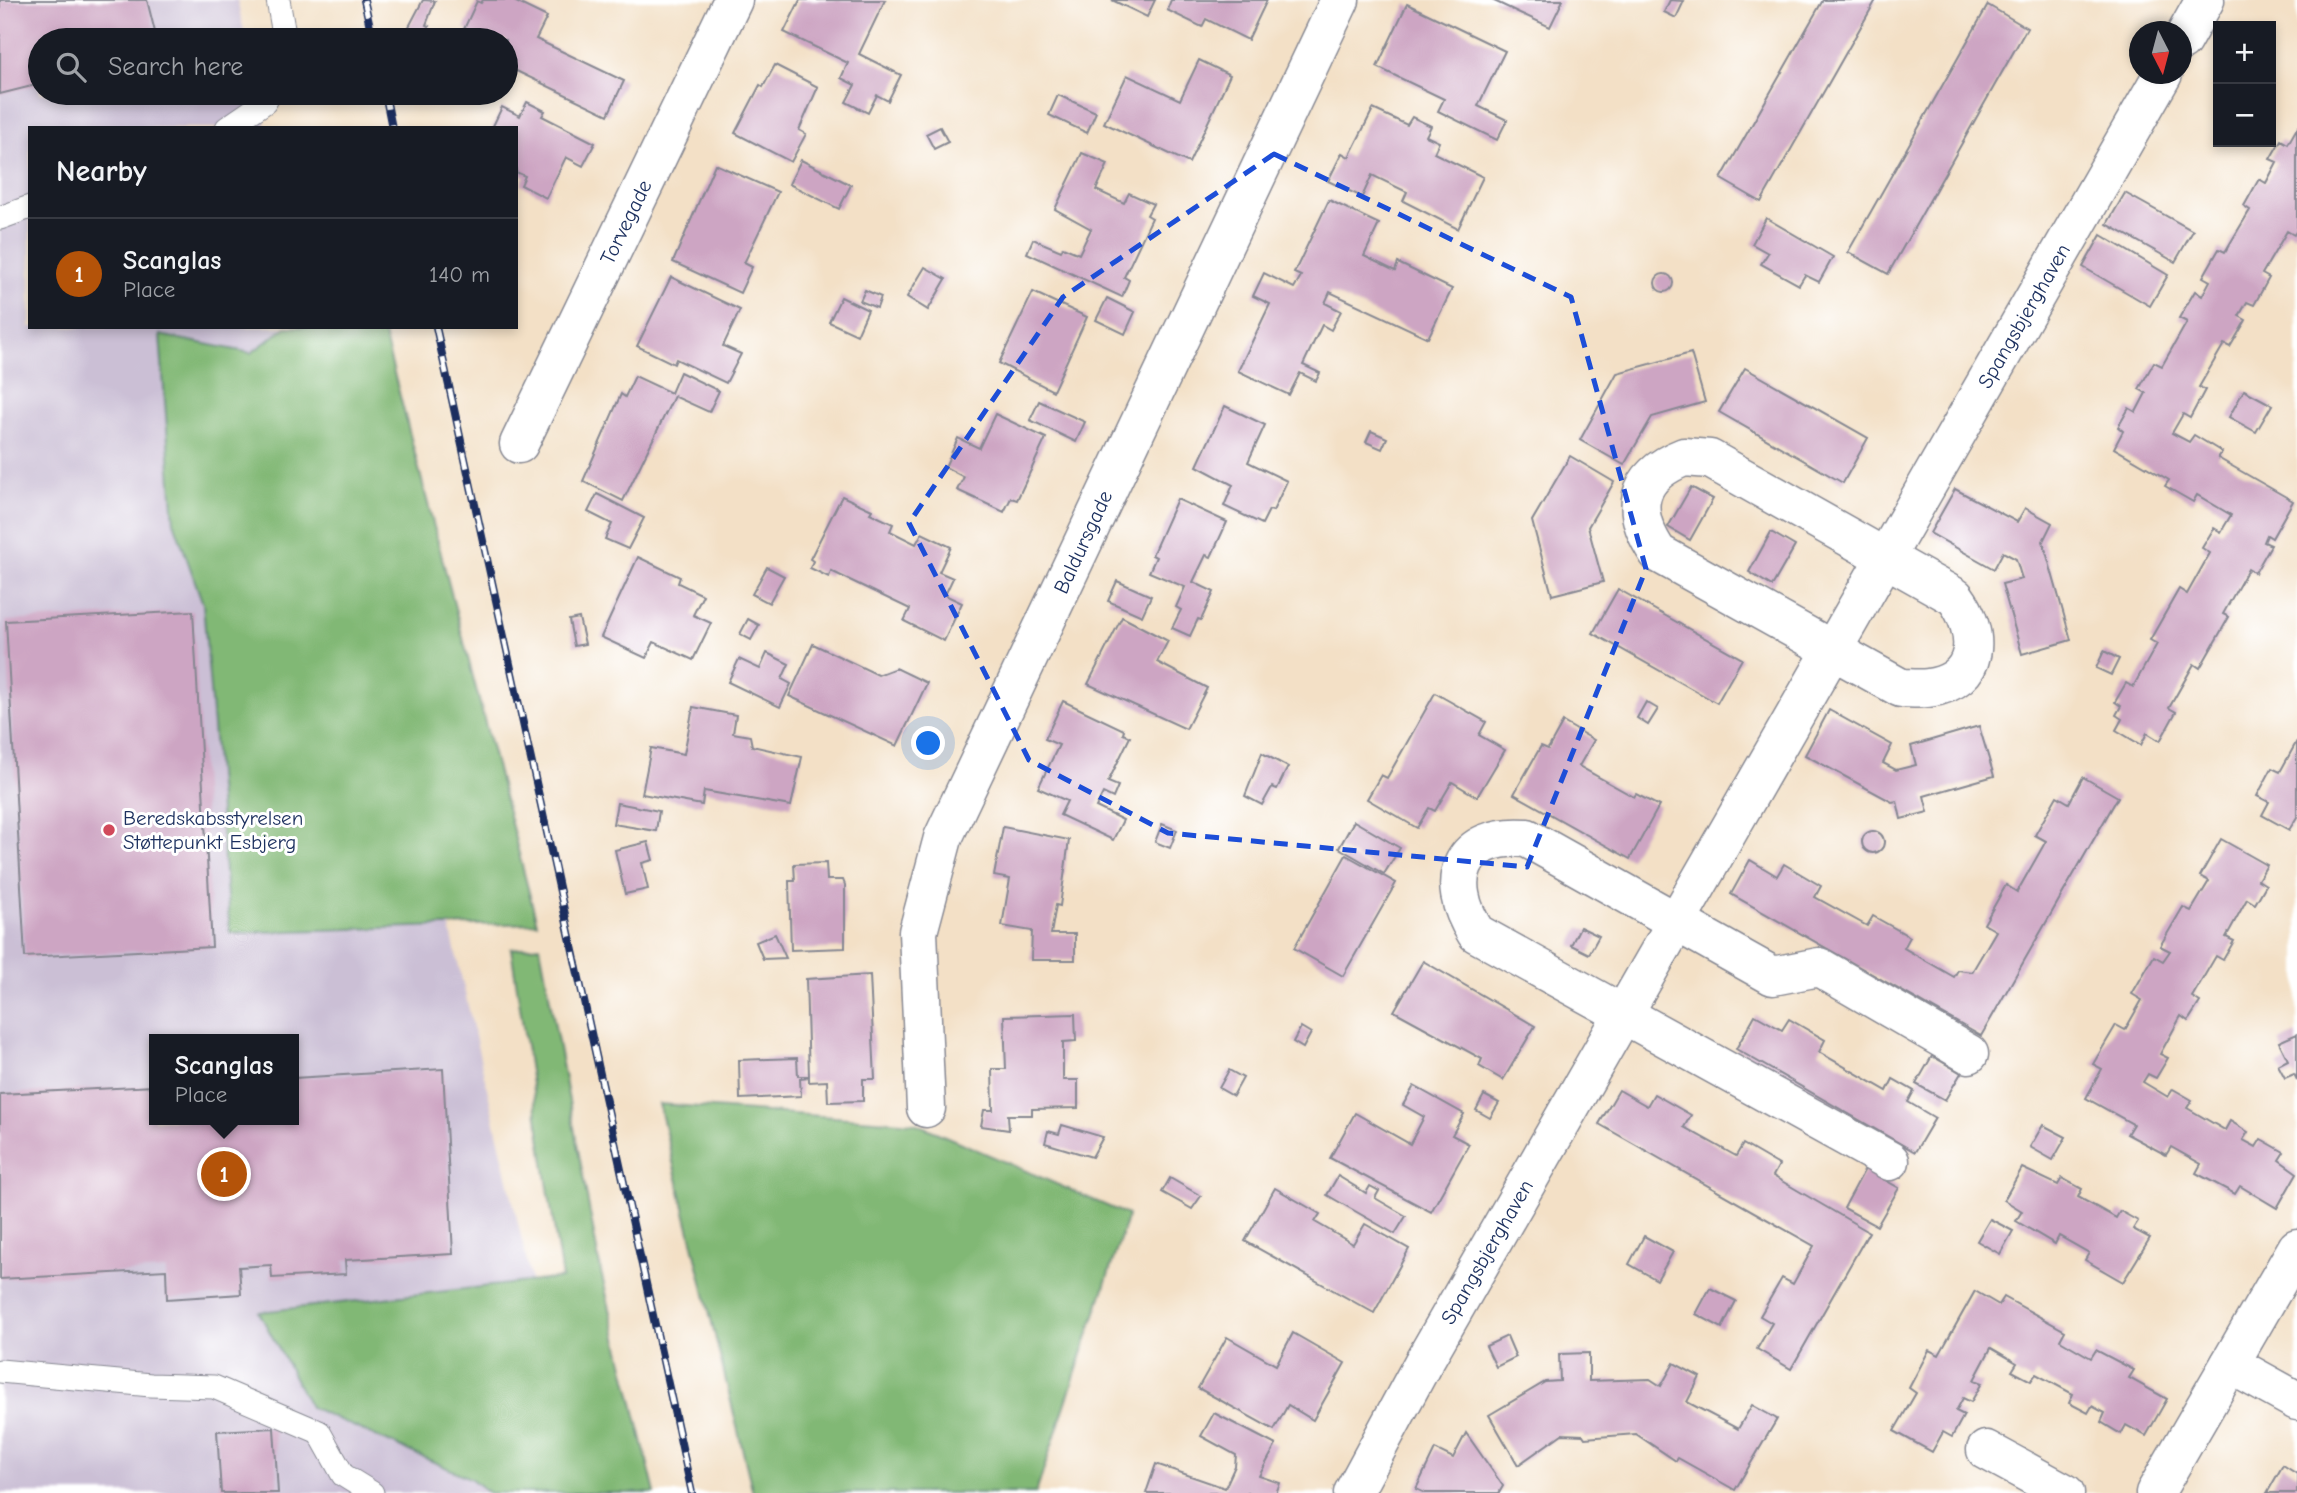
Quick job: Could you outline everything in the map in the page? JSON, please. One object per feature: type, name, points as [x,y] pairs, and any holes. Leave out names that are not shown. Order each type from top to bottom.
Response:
[{"type":"street","name":"Torvegade","points":[[519,444],[733,0]]},
{"type":"street","name":"Baldursgade","points":[[926,1108],[918,932],[943,838],[1340,0]]},
{"type":"street","points":[[2192,23],[2205,0]]},
{"type":"street","name":"Spangsbjerghaven","points":[[1353,1493],[1422,1365],[2157,84]]},
{"type":"street","points":[[1684,457],[1710,459],[1885,558],[1955,597],[1969,616],[1974,640],[1968,666],[1950,680],[1930,688],[1900,688],[1658,553],[1645,534],[1640,511],[1647,480],[1663,465],[1684,457]]},
{"type":"street","points":[[1890,1161],[1476,933],[1463,912],[1458,890],[1465,859],[1480,844],[1502,836],[1527,838],[1773,976],[1819,967],[1969,1054]]},
{"type":"street","points":[[2155,1493],[2230,1363],[2291,1271]]},
{"type":"street","points":[[2230,1363],[2297,1401]]},
{"type":"street","points":[[1986,1450],[2066,1493]]},
{"type":"lane","points":[[278,0],[283,28]]},
{"type":"lane","points":[[230,126],[261,105]]},
{"type":"lane","points":[[0,218],[28,208]]},
{"type":"lane","points":[[0,1371],[151,1385],[214,1387],[319,1432],[343,1475],[372,1493]]},
{"type":"highlighted area","points":[[1274,154],[1571,297],[1646,569],[1527,867],[1168,833],[1029,760],[909,523],[1063,297]]},
{"type":"shaded area","points":[[0,0],[237,0],[243,28],[28,28],[28,105],[261,105],[266,126],[28,126],[28,329],[312,329],[580,1493],[0,1493]]},
{"type":"green space","points":[[283,329],[383,329],[537,923],[230,933],[203,604],[174,522],[160,335],[251,353]]},
{"type":"green space","points":[[540,946],[601,1272],[655,1493],[489,1493],[470,1478],[310,1407],[259,1312],[562,1278],[511,949]]},
{"type":"green space","points":[[659,1104],[915,1123],[1128,1215],[1036,1493],[753,1493]]},
{"type":"building","points":[[0,0],[147,0],[154,28],[28,28],[28,87],[0,94]]},
{"type":"building","points":[[423,0],[435,1],[426,25],[428,28],[408,28]]},
{"type":"building","points":[[483,0],[512,0],[547,17],[536,39],[624,81],[608,115],[518,72],[518,28],[464,28],[477,1],[481,3]]},
{"type":"building","points":[[800,0],[885,0],[859,54],[901,75],[888,101],[877,95],[868,113],[846,102],[855,85],[841,78],[848,63],[784,32]]},
{"type":"building","points":[[1112,0],[1155,0],[1147,17]]},
{"type":"building","points":[[1171,0],[1267,0],[1248,40],[1206,19],[1202,27],[1167,10]]},
{"type":"building","points":[[1492,0],[1563,0],[1550,27]]},
{"type":"building","points":[[1670,0],[1684,1],[1676,18],[1664,12]]},
{"type":"building","points":[[1823,0],[1876,0],[1761,202],[1721,179]]},
{"type":"building","points":[[1407,4],[1505,51],[1478,106],[1507,120],[1497,140],[1438,111],[1444,99],[1377,67]]},
{"type":"building","points":[[1988,5],[2027,28],[1888,274],[1848,252]]},
{"type":"building","points":[[1199,60],[1230,75],[1189,163],[1104,123],[1127,75],[1180,100]]},
{"type":"building","points":[[775,65],[818,87],[799,130],[806,134],[791,162],[735,133],[760,85],[763,87]]},
{"type":"building","points":[[1058,95],[1096,112],[1087,133],[1049,115]]},
{"type":"building","points":[[527,102],[545,111],[542,116],[595,143],[583,166],[566,157],[546,198],[521,185],[525,176],[518,173],[518,126],[493,126],[502,107],[520,116]]},
{"type":"building","points":[[1373,109],[1407,125],[1412,117],[1431,126],[1426,136],[1439,142],[1434,153],[1483,177],[1458,229],[1403,201],[1407,192],[1372,175],[1362,197],[1328,181],[1342,153],[1349,157]]},
{"type":"building","points":[[940,127],[948,142],[934,149],[926,134]]},
{"type":"building","points":[[2297,128],[2297,230],[2294,235],[2287,231],[2262,274],[2269,278],[2254,305],[2247,302],[2239,316],[2246,320],[2230,347],[2224,344],[2199,387],[2205,390],[2190,418],[2183,414],[2172,433],[2189,442],[2194,435],[2222,452],[2218,458],[2293,501],[2272,538],[2267,535],[2264,542],[2271,545],[2255,573],[2248,569],[2223,614],[2229,617],[2200,668],[2194,664],[2169,708],[2176,712],[2160,741],[2147,733],[2141,745],[2116,730],[2122,719],[2116,715],[2121,706],[2115,702],[2126,683],[2133,687],[2157,644],[2150,640],[2179,589],[2187,594],[2210,553],[2202,548],[2214,528],[2221,532],[2231,515],[2197,495],[2193,502],[2165,486],[2169,480],[2114,448],[2123,431],[2118,427],[2129,408],[2136,412],[2146,393],[2139,389],[2154,362],[2162,366],[2187,322],[2179,318],[2195,291],[2202,296],[2210,281],[2203,277],[2219,249],[2225,252],[2250,210],[2244,206],[2259,179],[2266,183],[2277,162],[2270,159],[2281,140],[2288,144]]},
{"type":"building","points":[[1082,153],[1108,164],[1096,190],[1124,203],[1129,193],[1153,204],[1147,215],[1152,218],[1124,277],[1129,280],[1122,297],[1027,253],[1033,239],[1061,251],[1063,247],[1079,254],[1091,229],[1055,209]]},
{"type":"building","points":[[801,160],[851,185],[839,209],[789,184]]},
{"type":"building","points":[[715,164],[778,192],[744,263],[752,267],[740,293],[673,262]]},
{"type":"building","points":[[2125,193],[2193,231],[2175,262],[2107,224]]},
{"type":"building","points":[[1329,200],[1379,224],[1364,256],[1395,271],[1398,263],[1452,289],[1428,338],[1330,292],[1325,303],[1341,311],[1331,330],[1322,325],[1303,365],[1320,373],[1316,381],[1300,373],[1289,395],[1238,371],[1270,304],[1253,296],[1264,273],[1294,288],[1301,276],[1294,273]]},
{"type":"building","points":[[1766,218],[1833,257],[1819,282],[1805,275],[1799,285],[1761,264],[1768,253],[1752,244]]},
{"type":"building","points":[[2101,235],[2168,275],[2150,306],[2083,267]]},
{"type":"building","points":[[925,267],[946,279],[928,310],[907,297]]},
{"type":"building","points":[[1664,274],[1670,277],[1673,283],[1670,289],[1664,292],[1658,289],[1655,283],[1658,277]]},
{"type":"building","points":[[671,277],[740,310],[723,346],[741,354],[726,383],[676,359],[674,364],[637,346]]},
{"type":"building","points":[[865,290],[881,297],[877,308],[860,301]]},
{"type":"building","points":[[1033,292],[1087,317],[1053,391],[999,363]]},
{"type":"building","points":[[841,297],[868,310],[857,335],[829,322]]},
{"type":"building","points":[[1107,298],[1135,312],[1125,334],[1096,320]]},
{"type":"building","points":[[1691,353],[1705,402],[1652,417],[1624,465],[1580,440],[1617,373]]},
{"type":"building","points":[[1745,368],[1868,438],[1843,483],[1719,412]]},
{"type":"building","points":[[680,372],[719,391],[709,412],[674,396],[623,501],[583,481],[621,394],[625,397],[635,376],[671,393]]},
{"type":"building","points":[[2244,390],[2272,405],[2256,432],[2229,417]]},
{"type":"building","points":[[1039,401],[1085,422],[1076,442],[1030,420]]},
{"type":"building","points":[[1225,406],[1265,425],[1248,462],[1287,481],[1273,511],[1269,510],[1262,524],[1224,506],[1233,485],[1197,466]]},
{"type":"building","points":[[995,414],[1046,438],[1017,500],[1011,498],[1004,512],[957,490],[964,477],[945,467],[958,438],[979,448]]},
{"type":"building","points":[[1371,431],[1387,438],[1382,449],[1366,442]]},
{"type":"building","points":[[1570,456],[1614,482],[1588,527],[1603,582],[1552,595],[1532,521]]},
{"type":"building","points":[[1691,487],[1713,499],[1690,540],[1668,527]]},
{"type":"building","points":[[1955,489],[2017,522],[2025,508],[2052,523],[2043,541],[2071,640],[2022,654],[2002,584],[2022,579],[2016,559],[2003,552],[1994,569],[1930,533]]},
{"type":"building","points":[[597,494],[644,518],[628,549],[605,539],[612,524],[588,512]]},
{"type":"building","points":[[842,496],[872,510],[870,513],[893,524],[890,531],[916,544],[922,533],[951,547],[939,572],[953,578],[945,595],[962,603],[944,641],[904,621],[910,609],[831,571],[829,577],[810,568],[813,561],[810,559]]},
{"type":"building","points":[[1177,499],[1227,522],[1211,557],[1206,555],[1193,582],[1214,592],[1190,636],[1172,628],[1181,610],[1176,607],[1185,587],[1149,572],[1156,557],[1152,555]]},
{"type":"building","points":[[1771,532],[1795,546],[1772,586],[1749,572]]},
{"type":"building","points":[[638,557],[680,577],[678,583],[703,595],[693,615],[711,623],[693,660],[654,642],[646,658],[601,637]]},
{"type":"building","points":[[767,567],[784,576],[769,603],[752,594]]},
{"type":"building","points":[[1117,581],[1151,596],[1142,616],[1108,601]]},
{"type":"building","points":[[1618,589],[1742,659],[1717,703],[1593,633]]},
{"type":"building","points":[[193,611],[212,947],[25,957],[6,621]]},
{"type":"building","points":[[1122,617],[1168,641],[1157,662],[1207,688],[1186,729],[1088,684]]},
{"type":"building","points":[[579,618],[585,644],[574,646],[569,620]]},
{"type":"building","points":[[748,619],[759,625],[751,640],[740,634]]},
{"type":"building","points":[[813,644],[878,675],[896,668],[927,683],[897,746],[789,696]]},
{"type":"building","points":[[2104,651],[2119,659],[2111,675],[2096,668]]},
{"type":"building","points":[[767,653],[789,664],[782,679],[791,684],[780,707],[728,682],[739,659],[760,669]]},
{"type":"building","points":[[1435,693],[1486,722],[1479,735],[1505,750],[1477,797],[1452,782],[1435,811],[1429,808],[1417,828],[1367,799],[1381,775],[1387,778]]},
{"type":"building","points":[[1063,701],[1124,730],[1123,734],[1130,737],[1108,782],[1118,786],[1113,798],[1103,793],[1096,807],[1123,820],[1113,840],[1060,815],[1067,801],[1038,788],[1059,745],[1045,739]]},
{"type":"building","points":[[1646,702],[1658,709],[1648,725],[1637,718]]},
{"type":"building","points":[[693,707],[736,715],[733,733],[750,736],[752,746],[802,757],[791,806],[704,791],[702,805],[642,794],[651,748],[684,754]]},
{"type":"building","points":[[1829,710],[1892,745],[1883,763],[1896,770],[1916,765],[1911,746],[1979,726],[1994,776],[1924,796],[1928,812],[1901,819],[1897,801],[1892,802],[1805,755]]},
{"type":"building","points":[[1563,722],[1594,740],[1579,766],[1634,797],[1636,794],[1659,806],[1630,859],[1514,794],[1541,746],[1548,749]]},
{"type":"building","points":[[2297,741],[2297,817],[2289,830],[2262,815],[2269,802],[2257,796],[2272,768],[2280,772]]},
{"type":"building","points":[[1262,753],[1288,767],[1277,789],[1272,787],[1262,805],[1245,796]]},
{"type":"building","points":[[2083,777],[2118,797],[1981,1036],[1731,894],[1750,860],[1777,876],[1784,864],[1821,886],[1815,897],[1867,926],[1873,916],[1910,937],[1904,948],[1954,977],[1958,970],[1972,972],[1996,931],[1984,924],[2006,885],[2017,892],[2046,841],[2035,835],[2057,796],[2069,803]]},
{"type":"building","points":[[617,803],[659,811],[656,831],[613,824]]},
{"type":"building","points":[[1354,821],[1400,848],[1384,874],[1339,848]]},
{"type":"building","points":[[1162,824],[1177,830],[1170,848],[1155,842]]},
{"type":"building","points":[[1003,827],[1069,840],[1060,906],[1056,905],[1051,934],[1075,934],[1075,960],[1031,960],[1032,931],[1002,926],[1010,879],[994,876]]},
{"type":"building","points":[[1869,831],[1877,831],[1884,838],[1884,846],[1877,853],[1869,853],[1862,846],[1862,838]]},
{"type":"building","points":[[2221,839],[2267,865],[2258,880],[2266,885],[2255,904],[2247,899],[2226,937],[2234,941],[2223,960],[2216,956],[2192,997],[2200,1002],[2188,1021],[2181,1016],[2160,1054],[2168,1058],[2156,1078],[2148,1074],[2143,1082],[2168,1097],[2173,1089],[2192,1100],[2187,1108],[2225,1130],[2230,1121],[2248,1132],[2243,1140],[2256,1147],[2261,1139],[2284,1152],[2279,1160],[2297,1173],[2277,1208],[2240,1186],[2235,1194],[2196,1173],[2201,1164],[2171,1147],[2166,1155],[2127,1134],[2133,1124],[2086,1098],[2102,1069],[2093,1064],[2116,1025],[2125,1030],[2142,1000],[2132,994],[2154,956],[2163,961],[2170,951],[2160,946],[2183,907],[2191,911],[2209,881],[2200,876]]},
{"type":"building","points":[[648,842],[653,860],[642,863],[648,889],[625,894],[615,850]]},
{"type":"building","points":[[1346,855],[1396,883],[1343,976],[1294,948]]},
{"type":"building","points":[[826,863],[827,880],[843,880],[845,885],[845,948],[791,950],[789,881],[795,881],[794,864]]},
{"type":"building","points":[[1580,927],[1599,936],[1589,954],[1571,945]]},
{"type":"building","points":[[775,934],[786,958],[763,959],[756,942]]},
{"type":"building","points":[[1423,961],[1535,1026],[1503,1080],[1479,1066],[1482,1059],[1394,1011]]},
{"type":"building","points":[[870,975],[875,1079],[863,1079],[863,1101],[828,1102],[827,1081],[809,1082],[809,1078],[800,1079],[801,1096],[740,1099],[739,1060],[797,1058],[798,1076],[809,1076],[806,979]]},
{"type":"building","points":[[1075,1014],[1076,1041],[1063,1042],[1063,1080],[1078,1080],[1078,1108],[1032,1109],[1032,1115],[1008,1115],[1009,1130],[981,1126],[984,1110],[993,1110],[992,1069],[1006,1069],[1004,1016]]},
{"type":"building","points":[[1755,1015],[1782,1030],[1789,1019],[1825,1040],[1819,1052],[1887,1091],[1893,1079],[1914,1091],[1908,1102],[1935,1118],[1915,1152],[1736,1049]]},
{"type":"building","points":[[1301,1027],[1311,1033],[1303,1048],[1293,1042]]},
{"type":"building","points":[[2297,1034],[2297,1080],[2294,1074],[2285,1078],[2278,1065],[2288,1060],[2279,1042]]},
{"type":"building","points":[[1932,1056],[1961,1073],[1945,1100],[1916,1084]]},
{"type":"building","points":[[443,1069],[453,1254],[345,1260],[346,1274],[272,1278],[271,1265],[239,1267],[241,1294],[167,1299],[166,1270],[0,1279],[0,1094],[149,1086],[149,1125],[299,1125],[299,1078]]},
{"type":"building","points":[[1229,1070],[1243,1078],[1233,1096],[1219,1088]]},
{"type":"building","points":[[1414,1086],[1464,1114],[1452,1135],[1469,1144],[1431,1212],[1330,1158],[1355,1113],[1410,1144],[1424,1117],[1403,1105]]},
{"type":"building","points":[[1619,1090],[1647,1106],[1654,1094],[1691,1115],[1684,1127],[1736,1156],[1743,1144],[1779,1165],[1773,1176],[1869,1232],[1791,1369],[1757,1349],[1772,1323],[1760,1316],[1782,1278],[1793,1284],[1814,1246],[1599,1124]]},
{"type":"building","points":[[1484,1095],[1499,1103],[1490,1118],[1476,1110]]},
{"type":"building","points":[[1062,1125],[1103,1137],[1092,1157],[1045,1143],[1048,1131],[1059,1134]]},
{"type":"building","points":[[2043,1125],[2066,1137],[2053,1160],[2030,1147]]},
{"type":"building","points":[[2022,1168],[2058,1185],[2062,1178],[2082,1189],[2078,1197],[2116,1218],[2120,1211],[2138,1221],[2133,1229],[2150,1238],[2123,1282],[2085,1260],[2089,1253],[2059,1236],[2055,1244],[2016,1221],[2022,1211],[2004,1200]]},
{"type":"building","points":[[1865,1169],[1899,1188],[1877,1226],[1844,1208]]},
{"type":"building","points":[[1338,1176],[1366,1193],[1370,1186],[1379,1191],[1375,1198],[1406,1216],[1395,1234],[1327,1195]]},
{"type":"building","points":[[1170,1178],[1201,1196],[1192,1209],[1162,1192]]},
{"type":"building","points":[[1275,1188],[1320,1214],[1315,1222],[1353,1244],[1365,1224],[1409,1249],[1374,1313],[1245,1241]]},
{"type":"building","points":[[1990,1219],[2013,1231],[2000,1254],[1977,1241]]},
{"type":"building","points":[[1644,1236],[1673,1252],[1657,1280],[1629,1264]]},
{"type":"building","points":[[1710,1288],[1736,1301],[1722,1328],[1696,1314]]},
{"type":"building","points":[[1975,1291],[1999,1305],[2004,1297],[2065,1331],[2060,1340],[2091,1358],[2096,1350],[2134,1370],[2129,1378],[2167,1399],[2146,1436],[2126,1425],[2121,1434],[2101,1422],[2105,1413],[2092,1406],[2088,1413],[2069,1403],[2073,1394],[2036,1374],[2031,1381],[2012,1371],[2017,1363],[1991,1348],[1974,1380],[1982,1383],[1971,1402],[1963,1398],[1956,1411],[1964,1415],[1952,1437],[1943,1432],[1932,1452],[1894,1431],[1916,1393],[1909,1388],[1929,1350],[1939,1355]]},
{"type":"building","points":[[1293,1333],[1345,1363],[1313,1420],[1288,1405],[1274,1430],[1198,1388],[1227,1337],[1276,1365]]},
{"type":"building","points":[[1507,1336],[1516,1357],[1496,1367],[1486,1346]]},
{"type":"building","points":[[1589,1353],[1589,1381],[1650,1379],[1661,1386],[1674,1363],[1700,1377],[1687,1402],[1738,1429],[1752,1405],[1777,1419],[1735,1490],[1678,1458],[1676,1461],[1636,1434],[1585,1438],[1583,1435],[1562,1434],[1518,1465],[1489,1415],[1545,1382],[1560,1381],[1559,1354]]},
{"type":"building","points":[[1214,1413],[1276,1445],[1259,1476],[1280,1483],[1276,1493],[1146,1493],[1156,1464],[1225,1488],[1235,1466],[1236,1455],[1201,1436]]},
{"type":"building","points":[[274,1428],[278,1493],[221,1493],[217,1431]]},
{"type":"building","points":[[1466,1433],[1503,1486],[1499,1493],[1425,1493],[1416,1489],[1435,1449],[1453,1458]]},
{"type":"building","points":[[2283,1465],[2297,1474],[2297,1493],[2267,1493]]},
{"type":"railway","points":[[364,0],[370,28]]},
{"type":"railway","points":[[387,105],[392,126]]},
{"type":"railway","points":[[436,329],[692,1493]]},
{"type":"place","name":"Beredskabsstyrelsen Støttepunkt Esbjerg","points":[[109,830]]},
{"type":"place","name":"Scanglas","points":[[224,1174]]}]
